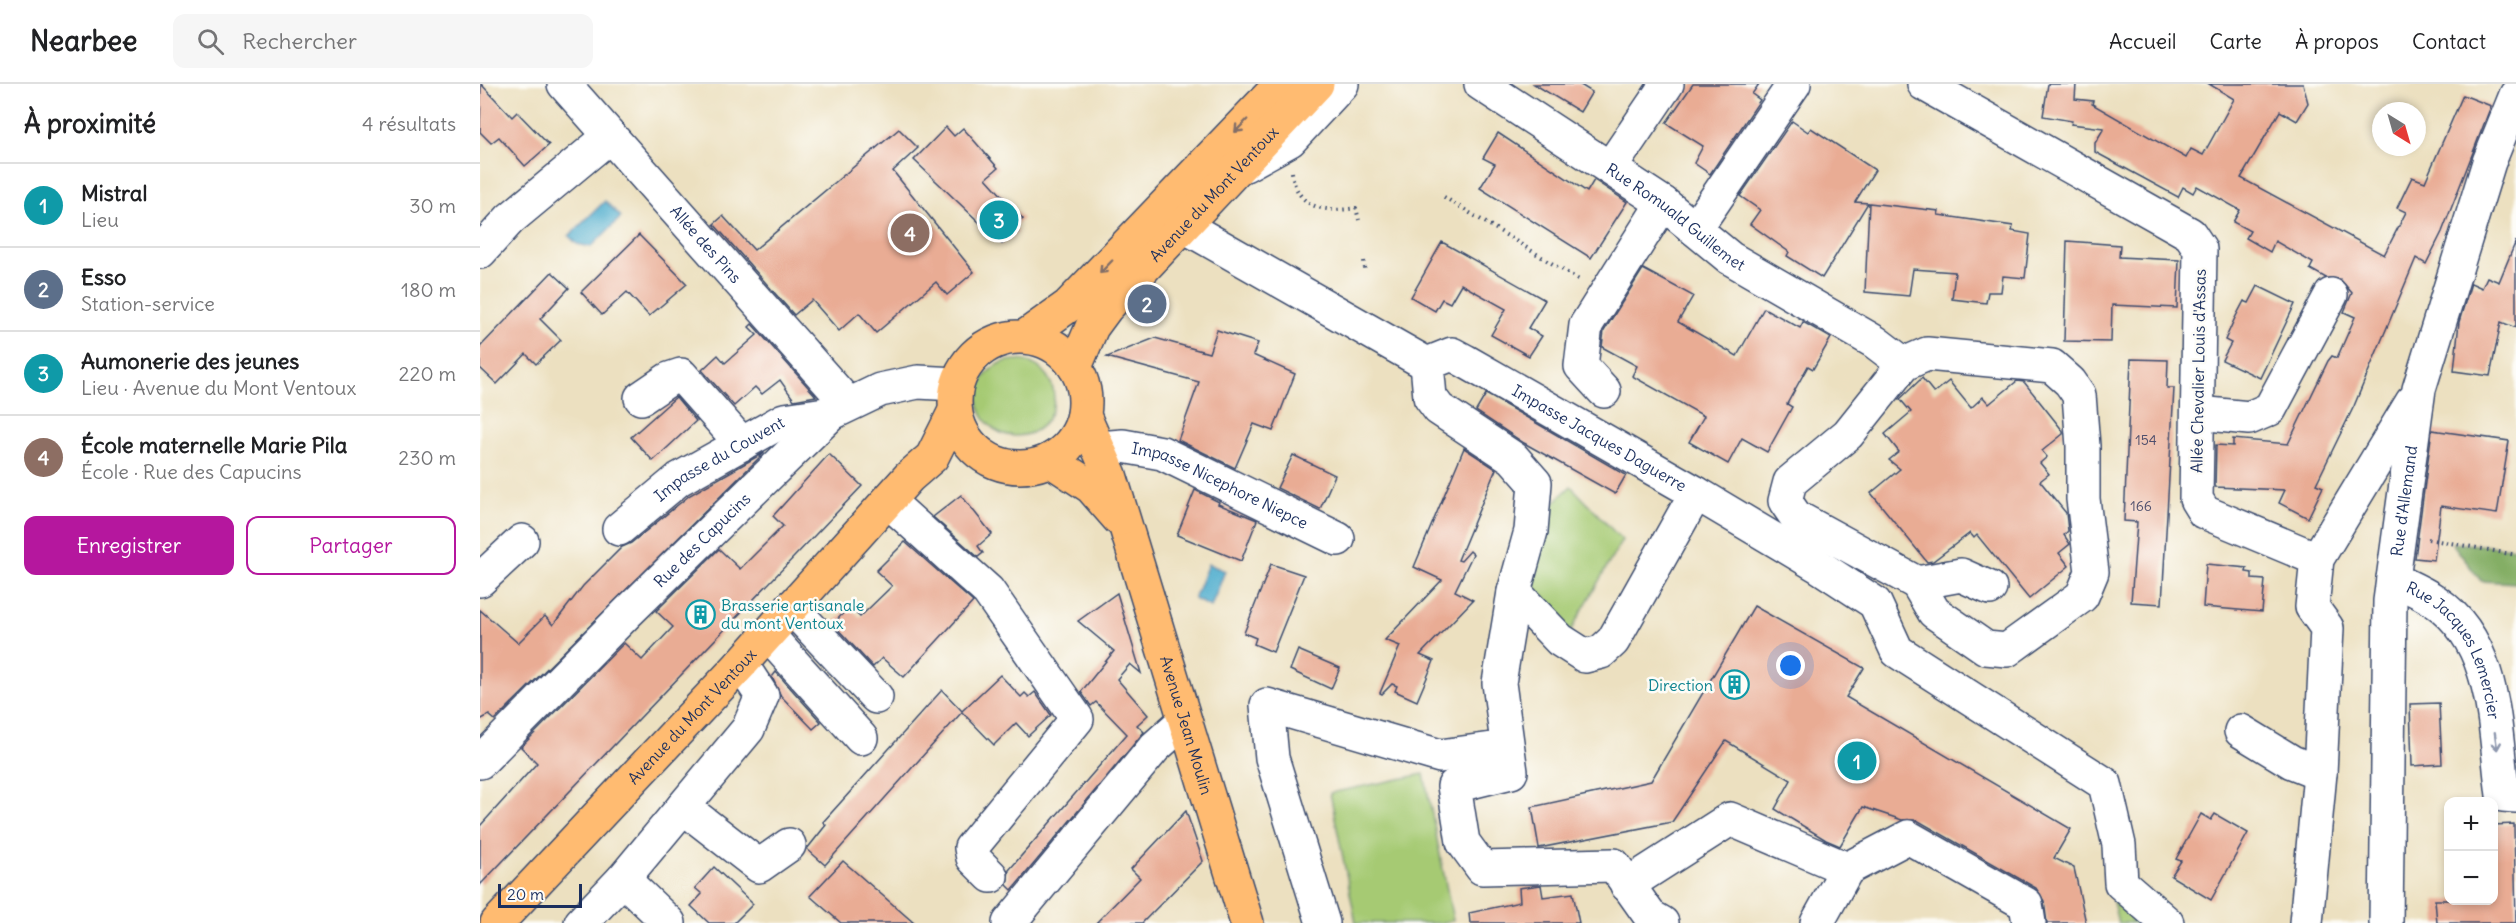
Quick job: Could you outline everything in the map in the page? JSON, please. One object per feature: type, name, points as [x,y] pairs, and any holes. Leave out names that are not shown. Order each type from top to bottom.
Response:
[{"type":"main road","name":"Avenue du Mont Ventoux","points":[[1026,336],[1068,306],[1281,84]]},
{"type":"main road","name":"Avenue du Mont Ventoux","points":[[1076,367],[1087,337],[1106,308],[1317,84]]},
{"type":"main road","points":[[1026,336],[1046,342],[1063,352],[1076,367],[1085,399],[1084,416],[1077,434],[1050,460],[1020,467],[997,463],[976,451],[966,440],[956,398],[964,368],[975,354],[990,343],[1008,337],[1026,336]]},
{"type":"main road","name":"Avenue du Mont Ventoux","points":[[497,923],[741,663],[888,501],[932,457],[956,398]]},
{"type":"main road","name":"Avenue Jean Moulin","points":[[1084,416],[1110,475],[1247,923]]},
{"type":"main road","points":[[932,457],[960,451],[976,451]]},
{"type":"main road","points":[[1050,460],[1091,487],[1125,527]]},
{"type":"street","name":"Allée des Pins","points":[[564,84],[840,408]]},
{"type":"street","points":[[1238,169],[1290,140],[1342,84]]},
{"type":"street","points":[[1610,168],[1667,84]]},
{"type":"street","points":[[1695,229],[1794,84]]},
{"type":"street","name":"Allée Chevalier Louis d'Assas","points":[[1924,84],[2190,234],[2200,249],[2196,499],[2204,512],[2317,559]]},
{"type":"street","name":"Rue Romuald Guillemet","points":[[1485,85],[1663,203],[1730,258],[1875,342],[1904,364]]},
{"type":"street","name":"Rue d'Allemand","points":[[2386,923],[2390,601],[2419,389],[2489,162],[2516,95]]},
{"type":"street","points":[[480,252],[510,219],[610,136]]},
{"type":"street","points":[[1604,391],[1581,366],[1586,325],[1663,203]]},
{"type":"street","points":[[1184,226],[1427,364],[1430,397],[1439,409],[1513,458],[1535,483],[1531,531],[1515,592],[1499,683],[1509,759]]},
{"type":"street","points":[[2199,413],[2248,418],[2270,409],[2331,295]]},
{"type":"street","name":"Impasse Jacques Daguerre","points":[[1427,364],[1452,354],[1696,493],[1613,641],[1601,652],[1585,656],[1560,640],[1515,592]]},
{"type":"street","points":[[1927,354],[2052,366],[2070,382],[2079,395],[2083,446],[2083,499],[2092,572],[2082,596],[2007,650],[1986,648],[1935,612],[1917,583],[1796,517],[1785,501],[1790,482],[1848,434],[1904,364],[1927,354]]},
{"type":"street","points":[[641,398],[669,379],[681,375],[742,444]]},
{"type":"street","name":"Rue des Capucins","points":[[480,762],[521,718],[840,408],[880,390],[918,382],[956,398]]},
{"type":"street","points":[[2306,923],[2320,773],[2327,628],[2313,607],[2317,559],[2419,389]]},
{"type":"street","name":"Impasse du Couvent","points":[[619,529],[679,479],[784,420],[840,408]]},
{"type":"street","name":"Impasse Nicephore Niepce","points":[[1098,448],[1123,446],[1162,453],[1338,539]]},
{"type":"street","points":[[1696,493],[1817,565],[1875,603],[1897,651],[2104,784],[2120,845],[2121,883],[2167,923]]},
{"type":"street","points":[[888,501],[988,591],[1077,719],[971,848],[973,858],[992,876]]},
{"type":"street","points":[[480,580],[522,541]]},
{"type":"street","points":[[1917,583],[1961,575],[1990,588]]},
{"type":"street","name":"Rue Jacques Lemercier","points":[[2394,579],[2435,601],[2466,629],[2487,672],[2503,795],[2516,796]]},
{"type":"street","points":[[791,607],[876,697]]},
{"type":"street","points":[[767,634],[861,738]]},
{"type":"street","points":[[581,923],[623,879],[748,729],[762,696],[741,663]]},
{"type":"street","points":[[1322,921],[1272,758],[1267,705],[1440,756],[1509,759]]},
{"type":"street","points":[[480,725],[486,726],[521,718]]},
{"type":"street","points":[[1009,923],[1155,747],[1184,721]]},
{"type":"street","points":[[2241,732],[2292,762],[2320,773]]},
{"type":"street","points":[[1509,759],[1454,786],[1463,842],[1482,868],[1614,865],[1645,909],[1730,819],[1847,869]]},
{"type":"street","points":[[682,807],[759,866],[789,845]]},
{"type":"street","points":[[1817,923],[1847,869],[1908,837],[2026,904],[2029,923]]},
{"type":"street","points":[[623,879],[669,923]]},
{"type":"path","points":[[1292,169],[1293,180],[1307,202],[1325,211],[1356,208],[1359,220]]},
{"type":"path","points":[[1444,197],[1605,296]]},
{"type":"path","points":[[1364,261],[1365,269]]},
{"type":"path","points":[[2401,532],[2516,555]]},
{"type":"green space","points":[[1016,360],[1031,363],[1043,371],[1051,383],[1054,398],[1051,413],[1043,425],[1031,433],[1016,436],[1001,433],[989,425],[981,413],[978,398],[981,383],[989,371],[1001,363]]},
{"type":"green space","points":[[1571,486],[1622,540],[1570,632],[1526,594],[1538,540],[1552,504]]},
{"type":"green space","points":[[2452,543],[2516,548],[2516,583],[2481,581]]},
{"type":"green space","points":[[1424,774],[1453,920],[1439,923],[1356,923],[1330,793]]},
{"type":"green space","points":[[2113,902],[2151,923],[2118,923]]},
{"type":"water","points":[[605,201],[621,217],[591,247],[577,244],[569,236]]},
{"type":"water","points":[[1208,564],[1225,571],[1211,607],[1194,599]]},
{"type":"building","points":[[481,84],[512,117],[517,112],[549,145],[525,166],[499,137],[491,143],[480,132]]},
{"type":"building","points":[[1534,84],[1579,84],[1592,92],[1580,112]]},
{"type":"building","points":[[1693,84],[1759,84],[1752,94],[1760,100],[1710,174],[1694,163],[1703,146],[1666,123]]},
{"type":"building","points":[[2048,84],[2076,84],[2075,99],[2093,101],[2092,104],[2186,158],[2191,149],[2203,155],[2234,99],[2209,84],[2303,84],[2308,103],[2297,121],[2280,111],[2241,178],[2384,255],[2406,212],[2397,208],[2412,177],[2425,182],[2463,95],[2491,106],[2442,232],[2426,264],[2416,258],[2354,406],[2316,484],[2323,487],[2308,518],[2279,503],[2285,490],[2215,487],[2216,445],[2233,446],[2233,439],[2288,444],[2328,361],[2332,356],[2337,358],[2355,317],[2344,312],[2352,293],[2340,279],[2326,278],[2310,269],[2313,263],[2275,241],[2270,252],[2246,238],[2250,231],[2233,222],[2240,210],[2197,186],[2193,193],[2183,187],[2178,197],[2095,152],[2095,143],[2104,128],[2071,124],[2072,121],[2043,116]]},
{"type":"building","points":[[1792,121],[1808,132],[1811,128],[1875,170],[1855,202],[1868,203],[1822,278],[1787,256],[1789,252],[1750,224],[1760,210],[1740,196]]},
{"type":"building","points":[[946,127],[954,136],[963,128],[998,168],[986,178],[1023,219],[1013,226],[1018,232],[1002,244],[914,160]]},
{"type":"building","points":[[899,129],[918,148],[893,171],[974,272],[947,295],[936,282],[876,333],[859,313],[839,331],[812,300],[794,315],[714,224],[723,216],[754,250]]},
{"type":"building","points":[[1498,133],[1587,192],[1594,180],[1627,202],[1591,258],[1480,188],[1495,164],[1483,158]]},
{"type":"building","points":[[1869,203],[1939,211],[1938,215],[2013,226],[2012,231],[2030,234],[2025,278],[2003,276],[2001,292],[1988,292],[1986,303],[1952,299],[1955,272],[1913,269],[1909,296],[1865,292]]},
{"type":"building","points":[[639,235],[687,284],[649,316],[627,292],[602,315],[581,292]]},
{"type":"building","points":[[2067,241],[2120,245],[2119,257],[2179,260],[2177,308],[2112,305],[2111,342],[2064,341]]},
{"type":"building","points":[[2516,241],[2516,328],[2501,322],[2490,376],[2454,371],[2459,322],[2471,283],[2482,288],[2487,277],[2499,282]]},
{"type":"building","points":[[1442,242],[1545,300],[1528,328],[1542,336],[1529,356],[1491,335],[1506,309],[1461,284],[1450,303],[1442,299],[1435,311],[1411,297]]},
{"type":"building","points":[[1643,269],[1693,296],[1678,322],[1737,356],[1764,308],[1800,328],[1803,322],[1831,338],[1813,369],[1808,366],[1787,404],[1792,407],[1767,452],[1742,438],[1728,464],[1689,442],[1704,416],[1632,376],[1637,366],[1602,347],[1604,331]]},
{"type":"building","points":[[552,272],[569,288],[540,319],[561,340],[536,364],[526,354],[497,384],[480,368],[480,347]]},
{"type":"building","points":[[2258,286],[2295,304],[2260,378],[2222,360],[2231,343],[2225,340],[2234,320],[2244,301],[2249,303]]},
{"type":"building","points":[[752,324],[816,396],[794,400],[780,380],[762,394],[755,387],[734,406],[702,370],[718,355],[725,363],[757,335],[749,327]]},
{"type":"building","points":[[1217,330],[1258,343],[1253,355],[1295,374],[1273,431],[1254,424],[1235,468],[1178,440],[1199,382],[1107,357],[1155,338],[1209,353]]},
{"type":"building","points":[[2131,359],[2168,360],[2167,388],[2174,388],[2162,604],[2131,602],[2137,522],[2124,521]]},
{"type":"building","points":[[1922,378],[1934,393],[1949,381],[1971,408],[1983,397],[1989,404],[2017,381],[2024,382],[2063,431],[2063,434],[2042,451],[2047,457],[2040,463],[2049,474],[2040,481],[2066,513],[2068,531],[2064,535],[2070,544],[2059,553],[2069,566],[2029,599],[1977,535],[1974,538],[1970,533],[1933,561],[1927,562],[1871,493],[1900,469],[1889,460],[1899,452],[1885,434],[1911,412],[1900,399]]},
{"type":"building","points":[[1486,394],[1626,475],[1615,494],[1524,443],[1476,411]]},
{"type":"building","points":[[676,397],[696,421],[653,461],[631,437]]},
{"type":"building","points":[[2432,430],[2509,441],[2497,514],[2441,506],[2434,560],[2415,558]]},
{"type":"building","points":[[1464,448],[1496,469],[1458,560],[1461,561],[1470,551],[1473,554],[1455,591],[1473,600],[1420,655],[1434,661],[1417,701],[1395,691],[1397,686],[1392,684],[1382,694],[1380,693],[1400,646],[1385,640],[1442,580],[1414,567]]},
{"type":"building","points":[[765,452],[495,720],[489,715],[480,720],[480,610],[518,643],[545,616],[553,625],[583,586],[622,547],[631,543],[690,495]]},
{"type":"building","points":[[829,454],[862,486],[480,885],[480,826],[537,763],[521,747],[624,643],[642,660],[673,627],[656,611],[719,549],[740,569],[783,526],[773,516]]},
{"type":"building","points":[[1293,455],[1335,475],[1320,509],[1277,488]]},
{"type":"building","points":[[1195,490],[1219,502],[1218,504],[1257,520],[1241,561],[1177,535]]},
{"type":"building","points":[[961,495],[992,534],[978,546],[983,553],[978,557],[933,517]]},
{"type":"building","points":[[905,542],[973,602],[904,677],[882,658],[873,667],[833,624],[849,607],[860,617],[892,586],[876,571]]},
{"type":"building","points":[[1271,564],[1304,575],[1273,652],[1254,644],[1256,638],[1244,633]]},
{"type":"building","points":[[2206,564],[2247,568],[2246,572],[2252,573],[2252,579],[2265,580],[2262,612],[2203,607]]},
{"type":"building","points":[[1117,593],[1141,673],[1130,664],[1117,679],[1148,715],[1137,725],[1144,732],[1012,890],[1007,885],[1009,870],[1127,734],[1096,702],[1091,706],[1081,692],[1114,651],[1078,621]]},
{"type":"building","points":[[1754,606],[1864,668],[1846,697],[2071,829],[2054,858],[2074,868],[2086,923],[2047,923],[2044,901],[2036,888],[1917,820],[1902,820],[1863,807],[1840,846],[1826,840],[1775,809],[1791,780],[1726,741],[1672,822],[1539,848],[1532,807],[1651,781]]},
{"type":"building","points":[[1298,650],[1340,668],[1331,689],[1290,670]]},
{"type":"building","points":[[776,672],[821,722],[813,729],[781,696],[772,677]]},
{"type":"building","points":[[1000,675],[1021,697],[1025,693],[1029,697],[1035,692],[1051,715],[1028,736],[1016,723],[994,745],[962,712],[825,865],[807,849],[826,825],[823,822],[942,690],[962,711]]},
{"type":"building","points":[[2439,703],[2442,764],[2412,766],[2410,704]]},
{"type":"building","points":[[1186,811],[1203,861],[1142,923],[1096,923],[1140,878],[1131,869]]},
{"type":"building","points":[[2201,814],[2211,820],[2215,814],[2248,833],[2211,900],[2171,876],[2181,861],[2176,859]]},
{"type":"building","points":[[2514,824],[2516,923],[2437,923],[2435,900],[2444,900],[2444,905],[2498,905],[2498,825]]},
{"type":"building","points":[[843,861],[914,923],[841,923],[810,896]]},
{"type":"building","points":[[714,867],[753,904],[734,923],[709,923],[691,906],[702,894],[695,888]]},
{"type":"building","points":[[1541,885],[1543,897],[1573,893],[1579,923],[1470,923],[1469,913],[1520,902],[1519,888]]},
{"type":"place","name":"Aumonerie des jeunes","points":[[999,220]]},
{"type":"place","name":"École maternelle Marie Pila","points":[[910,233]]},
{"type":"place","name":"Esso","points":[[1147,304]]},
{"type":"place","name":"Brasserie artisanale du mont Ventoux","points":[[700,614]]},
{"type":"place","name":"Direction","points":[[1734,685]]},
{"type":"place","name":"Mistral","points":[[1857,761]]}]
